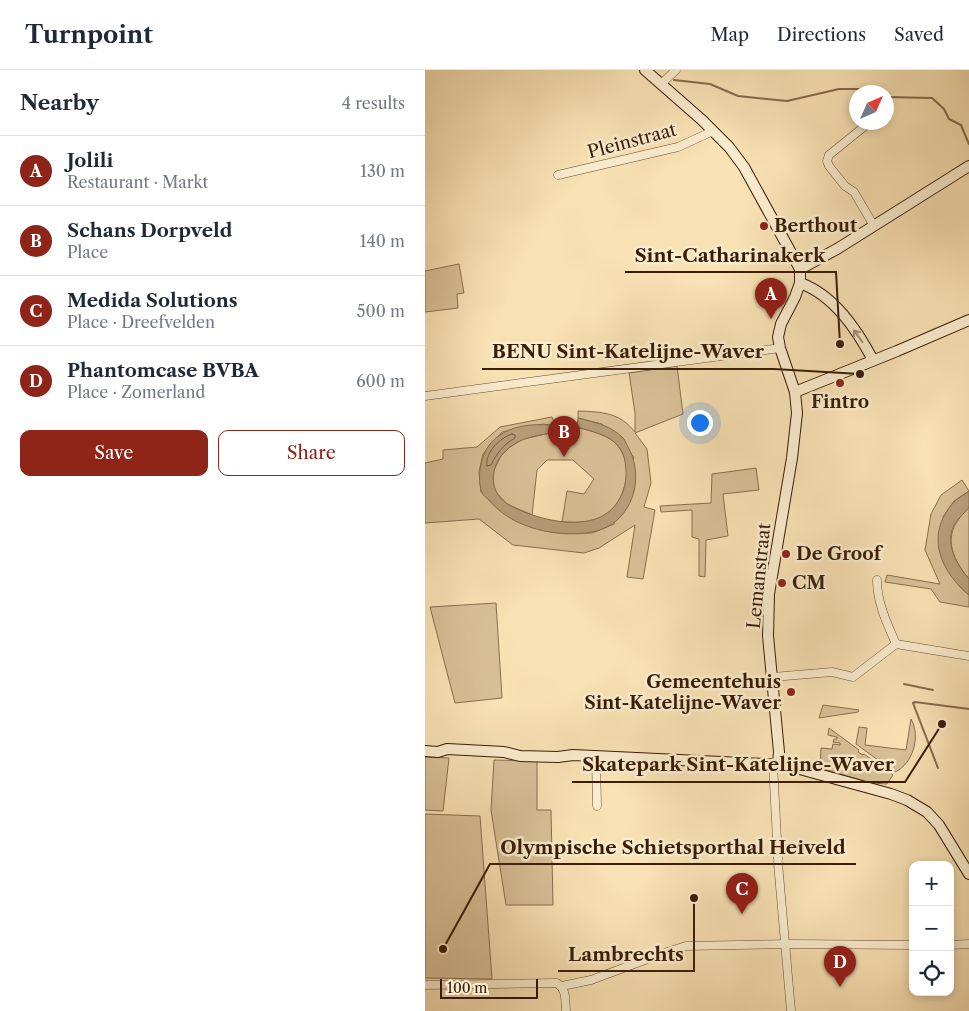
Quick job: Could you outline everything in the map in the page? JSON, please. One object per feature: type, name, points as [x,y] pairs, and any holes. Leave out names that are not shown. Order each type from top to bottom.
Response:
[{"type":"street","points":[[425,396],[780,348],[778,338],[781,324],[800,283],[800,269],[744,167],[729,147],[645,70]]},
{"type":"street","points":[[661,84],[676,70]]},
{"type":"street","points":[[860,130],[829,155],[827,161],[845,186],[854,192],[874,226]]},
{"type":"street","name":"Pleinstraat","points":[[558,175],[678,147],[713,131]]},
{"type":"street","points":[[800,269],[874,226],[969,166]]},
{"type":"street","points":[[800,283],[815,290],[829,300],[863,342],[873,360]]},
{"type":"street","points":[[795,392],[969,320]]},
{"type":"street","name":"Lemanstraat","points":[[776,764],[779,752],[768,636],[769,602],[797,413],[795,392],[780,348]]},
{"type":"street","points":[[877,580],[882,612],[896,644]]},
{"type":"street","points":[[773,677],[832,672],[853,677],[896,644],[968,658]]},
{"type":"street","points":[[425,751],[438,752],[447,749],[504,752],[520,756],[573,755],[776,764],[885,792],[907,800],[927,812],[939,825],[969,874]]},
{"type":"street","points":[[596,757],[597,806]]},
{"type":"street","points":[[776,764],[778,861],[791,1011]]},
{"type":"street","points":[[562,986],[591,980],[686,946],[712,944],[909,945]]},
{"type":"street","points":[[954,945],[969,944]]},
{"type":"street","points":[[425,985],[557,983],[562,986],[565,993],[566,1011]]},
{"type":"shaded area","points":[[459,264],[464,293],[457,294],[458,308],[425,312],[425,271]]},
{"type":"shaded area","points":[[677,366],[683,414],[635,433],[647,449],[651,483],[644,507],[655,510],[643,579],[627,577],[635,525],[599,548],[584,553],[513,545],[479,519],[425,523],[425,463],[443,459],[443,450],[477,447],[500,427],[552,417],[556,426],[543,424],[502,432],[483,454],[479,472],[481,492],[558,533],[592,533],[614,524],[634,457],[602,424],[578,418],[578,411],[609,414],[623,420],[635,432],[635,413],[629,373]]},
{"type":"shaded area","points":[[577,427],[610,439],[618,446],[623,455],[627,474],[625,484],[622,494],[611,511],[599,519],[588,522],[562,522],[567,491],[584,494],[594,479],[573,460],[547,460],[537,470],[532,515],[507,504],[494,490],[493,472],[501,456],[510,447],[523,439]]},
{"type":"shaded area","points":[[756,468],[759,490],[723,494],[728,536],[706,540],[705,577],[699,576],[699,539],[692,537],[692,510],[661,512],[660,506],[711,503],[712,474]]},
{"type":"shaded area","points":[[962,480],[969,491],[954,501],[943,517],[959,586],[969,595],[969,607],[940,602],[931,589],[885,582],[887,575],[940,584],[925,550],[931,514],[941,495]]},
{"type":"shaded area","points":[[969,507],[969,579],[955,557],[951,542],[954,527]]},
{"type":"shaded area","points":[[496,603],[502,698],[455,703],[430,607]]},
{"type":"shaded area","points":[[823,705],[859,710],[858,712],[819,718]]},
{"type":"shaded area","points":[[911,719],[914,726],[915,741],[911,756],[907,763],[895,772],[882,763],[883,761],[879,758],[878,760],[856,744],[859,727],[867,728],[865,745],[906,750]]},
{"type":"shaded area","points":[[829,728],[859,750],[858,752],[864,754],[893,775],[887,784],[871,783],[820,768],[821,748],[832,749],[833,744],[840,745],[840,743],[833,742],[837,737],[828,735]]},
{"type":"shaded area","points":[[425,757],[449,758],[443,811],[425,810]]},
{"type":"shaded area","points":[[494,760],[537,761],[537,810],[551,810],[553,905],[506,905],[491,810]]},
{"type":"shaded area","points":[[425,814],[480,816],[492,979],[425,978]]},
{"type":"water","points":[[578,418],[601,424],[617,433],[624,439],[632,457],[636,477],[635,488],[627,508],[620,517],[612,524],[600,530],[579,534],[564,534],[547,532],[519,523],[502,513],[481,491],[480,470],[485,452],[499,435],[509,430],[532,425],[556,426],[557,432],[520,441],[503,454],[494,469],[493,478],[497,494],[503,500],[511,506],[537,516],[567,522],[595,519],[607,513],[617,503],[624,488],[626,478],[626,465],[621,450],[610,439],[577,427]]},
{"type":"water","points":[[969,491],[969,507],[954,525],[951,546],[956,560],[969,579],[969,595],[950,575],[944,564],[938,540],[944,515],[955,501]]},
{"type":"waterway","points":[[674,80],[710,84],[738,96],[787,101],[839,89],[849,89]]},
{"type":"waterway","points":[[894,97],[932,98],[944,109],[949,119],[961,125],[969,144]]},
{"type":"waterway","points":[[904,684],[933,690]]},
{"type":"waterway","points":[[938,768],[913,703],[969,709]]},
{"type":"place","name":"Berthout","points":[[764,226]]},
{"type":"place","name":"Jolili","points":[[771,319]]},
{"type":"place","name":"Sint-Catharinakerk","points":[[840,344]]},
{"type":"place","name":"BENU Sint-Katelijne-Waver","points":[[860,374]]},
{"type":"place","name":"Fintro","points":[[840,383]]},
{"type":"place","name":"Schans Dorpveld","points":[[564,457]]},
{"type":"place","name":"De Groof","points":[[786,554]]},
{"type":"place","name":"CM","points":[[782,583]]},
{"type":"place","name":"Gemeentehuis Sint-Katelijne-Waver","points":[[791,692]]},
{"type":"place","name":"Skatepark Sint-Katelijne-Waver","points":[[942,724]]},
{"type":"place","name":"Lambrechts","points":[[694,898]]},
{"type":"place","name":"Medida Solutions","points":[[742,914]]},
{"type":"place","name":"Olympische Schietsporthal Heiveld","points":[[443,949]]},
{"type":"place","name":"Phantomcase BVBA","points":[[840,987]]}]
